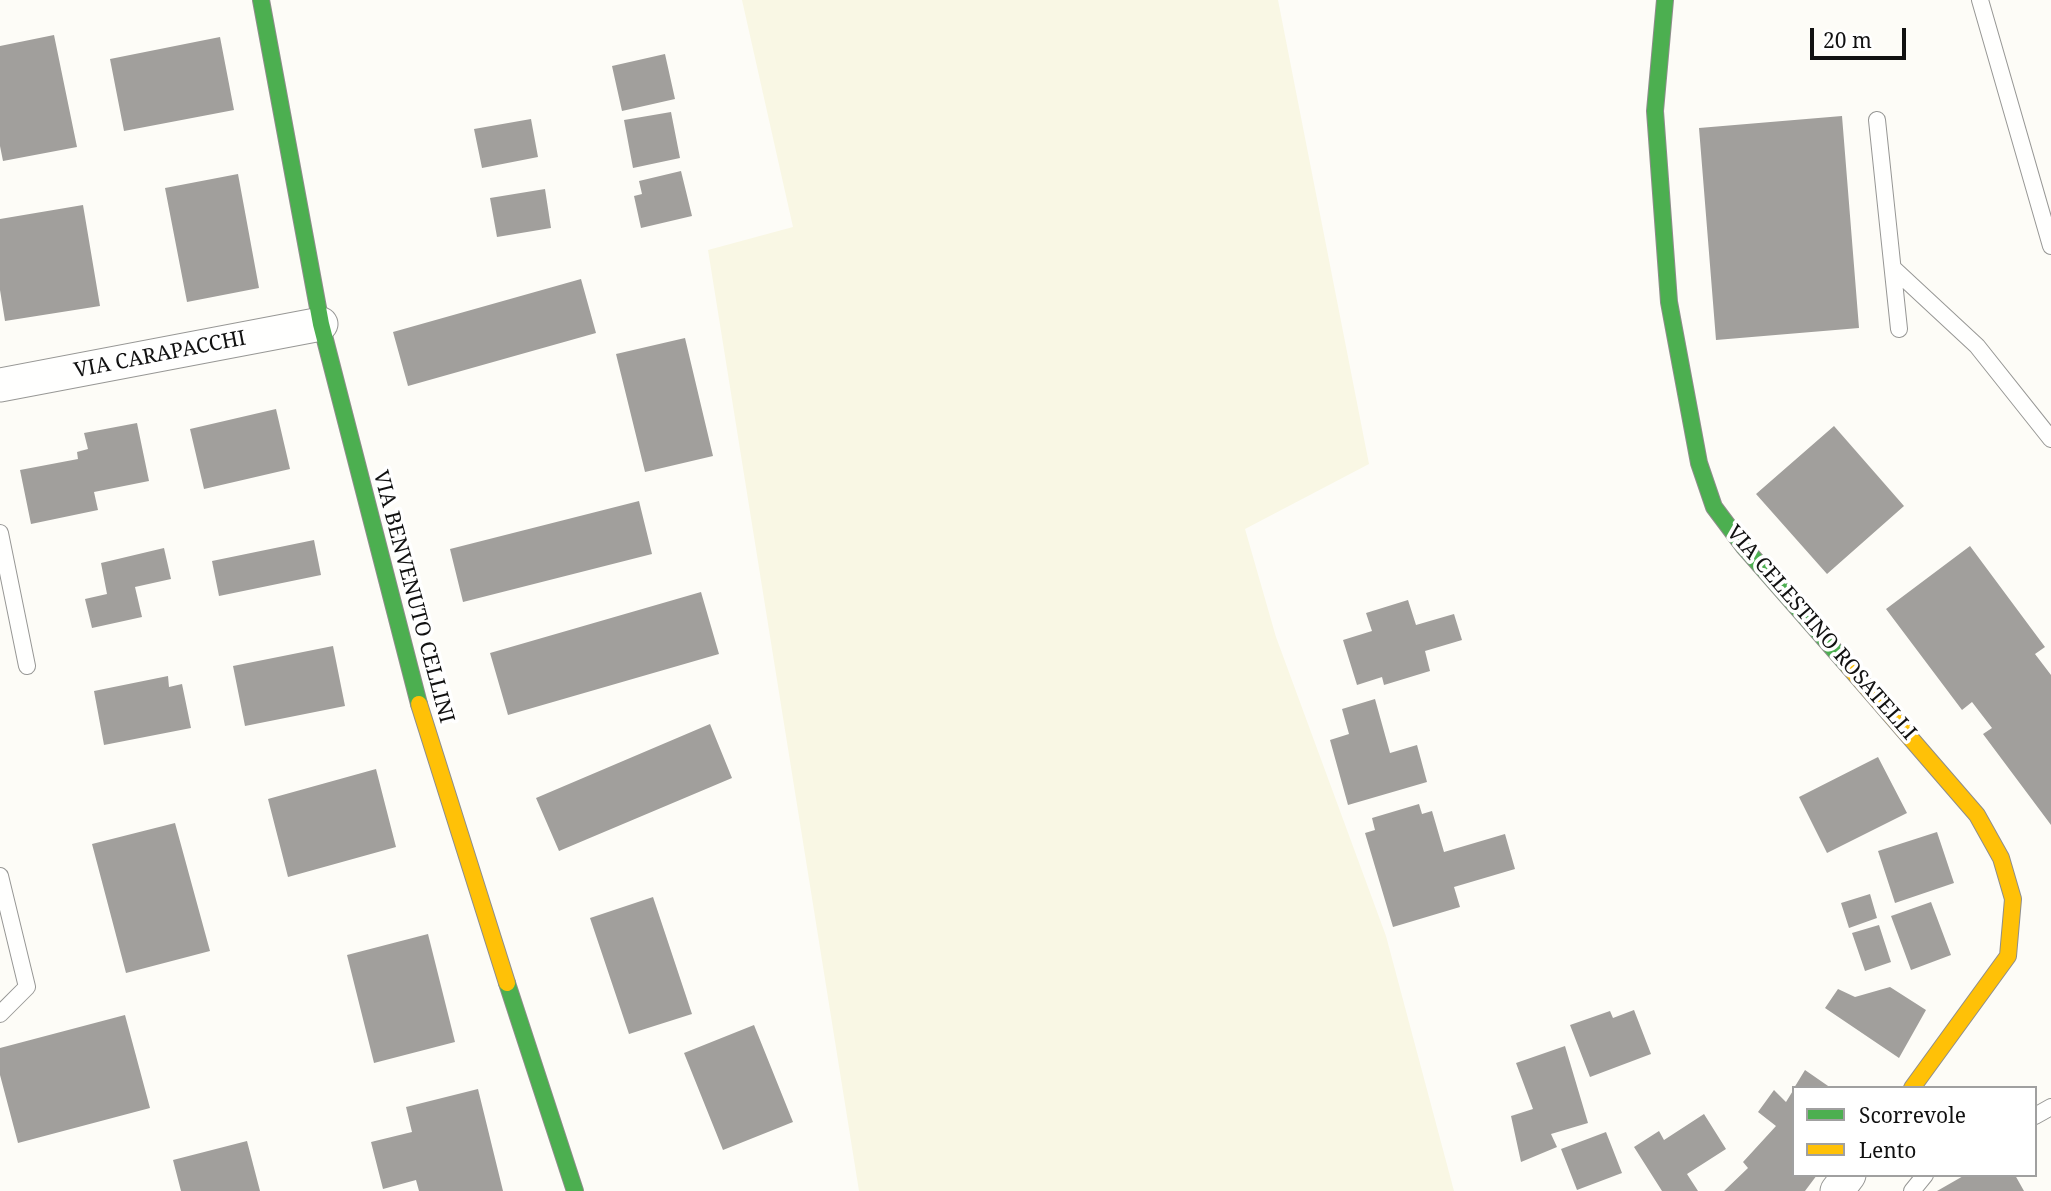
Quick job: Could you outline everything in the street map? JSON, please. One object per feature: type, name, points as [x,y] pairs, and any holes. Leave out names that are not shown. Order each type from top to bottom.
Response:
[{"type":"street","name":"VIA BENVENUTO CELLINI","points":[[261,0],[321,324],[435,764],[575,1191]]},
{"type":"street","name":"VIA CELESTINO ROSATELLI","points":[[1665,0],[1655,111],[1669,302],[1699,463],[1714,507],[1744,547],[1978,814],[2001,859],[2013,899],[2008,956],[1913,1086]]},
{"type":"street","name":"VIA CARAPACCHI","points":[[0,385],[321,324]]},
{"type":"lane","points":[[1980,0],[2051,246]]},
{"type":"lane","points":[[1877,120],[1899,329]]},
{"type":"lane","points":[[1893,268],[1977,346],[2051,439]]},
{"type":"lane","points":[[0,533],[27,666]]},
{"type":"lane","points":[[0,876],[27,987],[0,1014]]},
{"type":"lane","points":[[1912,1191],[1924,1177]]},
{"type":"shaded area","points":[[742,0],[1278,0],[1369,464],[1245,529],[1276,637],[1386,936],[1454,1191],[859,1191],[708,250],[793,227]]},
{"type":"building","points":[[54,35],[77,147],[3,161],[0,146],[0,46]]},
{"type":"building","points":[[220,37],[234,110],[124,131],[110,59]]},
{"type":"building","points":[[665,54],[675,99],[622,111],[612,66]]},
{"type":"building","points":[[671,112],[680,158],[633,168],[624,120]]},
{"type":"building","points":[[1842,116],[1859,328],[1716,340],[1699,128]]},
{"type":"building","points":[[531,119],[538,157],[482,168],[474,129]]},
{"type":"building","points":[[681,171],[692,216],[641,228],[634,196],[642,194],[639,181]]},
{"type":"building","points":[[238,174],[259,288],[187,302],[165,188]]},
{"type":"building","points":[[545,189],[551,228],[497,237],[490,198]]},
{"type":"building","points":[[83,205],[100,306],[5,321],[0,290],[0,219]]},
{"type":"building","points":[[581,279],[596,333],[408,386],[393,332]]},
{"type":"building","points":[[685,338],[713,456],[645,472],[616,354]]},
{"type":"building","points":[[276,409],[290,469],[204,489],[190,429]]},
{"type":"building","points":[[137,423],[149,481],[94,492],[98,510],[31,524],[20,470],[78,459],[77,452],[88,449],[84,433]]},
{"type":"building","points":[[1834,426],[1904,506],[1827,574],[1756,494]]},
{"type":"building","points":[[639,501],[652,554],[463,602],[450,549]]},
{"type":"building","points":[[314,540],[321,575],[219,596],[212,561]]},
{"type":"building","points":[[1970,546],[2045,647],[2035,654],[2051,675],[2051,825],[1983,734],[1992,728],[1972,702],[1962,710],[1886,609]]},
{"type":"building","points":[[164,548],[171,579],[135,587],[142,617],[92,628],[85,599],[107,594],[101,563]]},
{"type":"building","points":[[701,592],[719,654],[508,715],[490,653]]},
{"type":"building","points":[[1408,600],[1416,625],[1454,614],[1462,640],[1425,651],[1430,671],[1384,685],[1382,677],[1357,685],[1343,640],[1372,631],[1366,613]]},
{"type":"building","points":[[333,646],[345,706],[245,726],[233,666]]},
{"type":"building","points":[[168,676],[169,687],[182,684],[191,728],[104,745],[94,691]]},
{"type":"building","points":[[1375,699],[1390,753],[1417,745],[1427,782],[1348,805],[1330,740],[1349,734],[1342,709]]},
{"type":"building","points":[[710,724],[732,778],[559,851],[536,798]]},
{"type":"building","points":[[1878,757],[1907,813],[1827,853],[1799,797]]},
{"type":"building","points":[[376,769],[396,847],[288,877],[268,799]]},
{"type":"building","points":[[1419,804],[1422,814],[1432,811],[1444,852],[1505,834],[1515,869],[1454,887],[1460,907],[1393,927],[1365,833],[1375,830],[1372,818]]},
{"type":"building","points":[[175,823],[210,951],[126,973],[92,844]]},
{"type":"building","points":[[1937,832],[1954,883],[1895,903],[1878,851]]},
{"type":"building","points":[[1870,894],[1877,918],[1849,928],[1841,903]]},
{"type":"building","points":[[653,897],[692,1014],[629,1034],[590,918]]},
{"type":"building","points":[[1931,902],[1951,955],[1911,970],[1891,916]]},
{"type":"building","points":[[1879,925],[1891,962],[1865,971],[1852,933]]},
{"type":"building","points":[[428,934],[455,1042],[374,1063],[347,955]]},
{"type":"building","points":[[1890,987],[1926,1010],[1899,1058],[1825,1008],[1838,989],[1855,997]]},
{"type":"building","points":[[1634,1010],[1651,1054],[1590,1077],[1570,1025],[1610,1011],[1613,1018]]},
{"type":"building","points":[[125,1015],[150,1108],[18,1143],[0,1075],[0,1048]]},
{"type":"building","points":[[754,1025],[793,1122],[723,1150],[684,1053]]},
{"type":"building","points":[[1565,1046],[1588,1123],[1551,1134],[1557,1147],[1521,1162],[1511,1116],[1533,1109],[1516,1063]]},
{"type":"building","points":[[1805,1070],[1828,1086],[1795,1086]]},
{"type":"building","points":[[478,1089],[503,1191],[419,1191],[416,1180],[383,1189],[371,1142],[412,1132],[406,1107]]},
{"type":"building","points":[[1774,1090],[1786,1102],[1792,1092],[1792,1177],[1816,1177],[1805,1191],[1724,1191],[1748,1168],[1743,1162],[1776,1126],[1758,1112]]},
{"type":"building","points":[[1704,1114],[1726,1149],[1687,1174],[1698,1191],[1662,1191],[1634,1147],[1659,1131],[1664,1140]]},
{"type":"building","points":[[1606,1132],[1622,1173],[1577,1190],[1561,1149]]},
{"type":"building","points":[[247,1141],[260,1191],[181,1191],[173,1160]]},
{"type":"building","points":[[1962,1177],[2016,1177],[2024,1191],[1937,1191]]},
{"type":"traffic: fast","points":[[261,0],[321,324],[419,704]]},
{"type":"traffic: fast","points":[[1665,0],[1655,111],[1669,302],[1699,463],[1714,507],[1744,547],[1849,667]]},
{"type":"traffic: fast","points":[[507,983],[575,1191]]},
{"type":"traffic: slow","points":[[1849,667],[1977,815],[2001,858],[2013,899],[2008,956],[1913,1086]]},
{"type":"traffic: slow","points":[[419,704],[507,983]]}]
